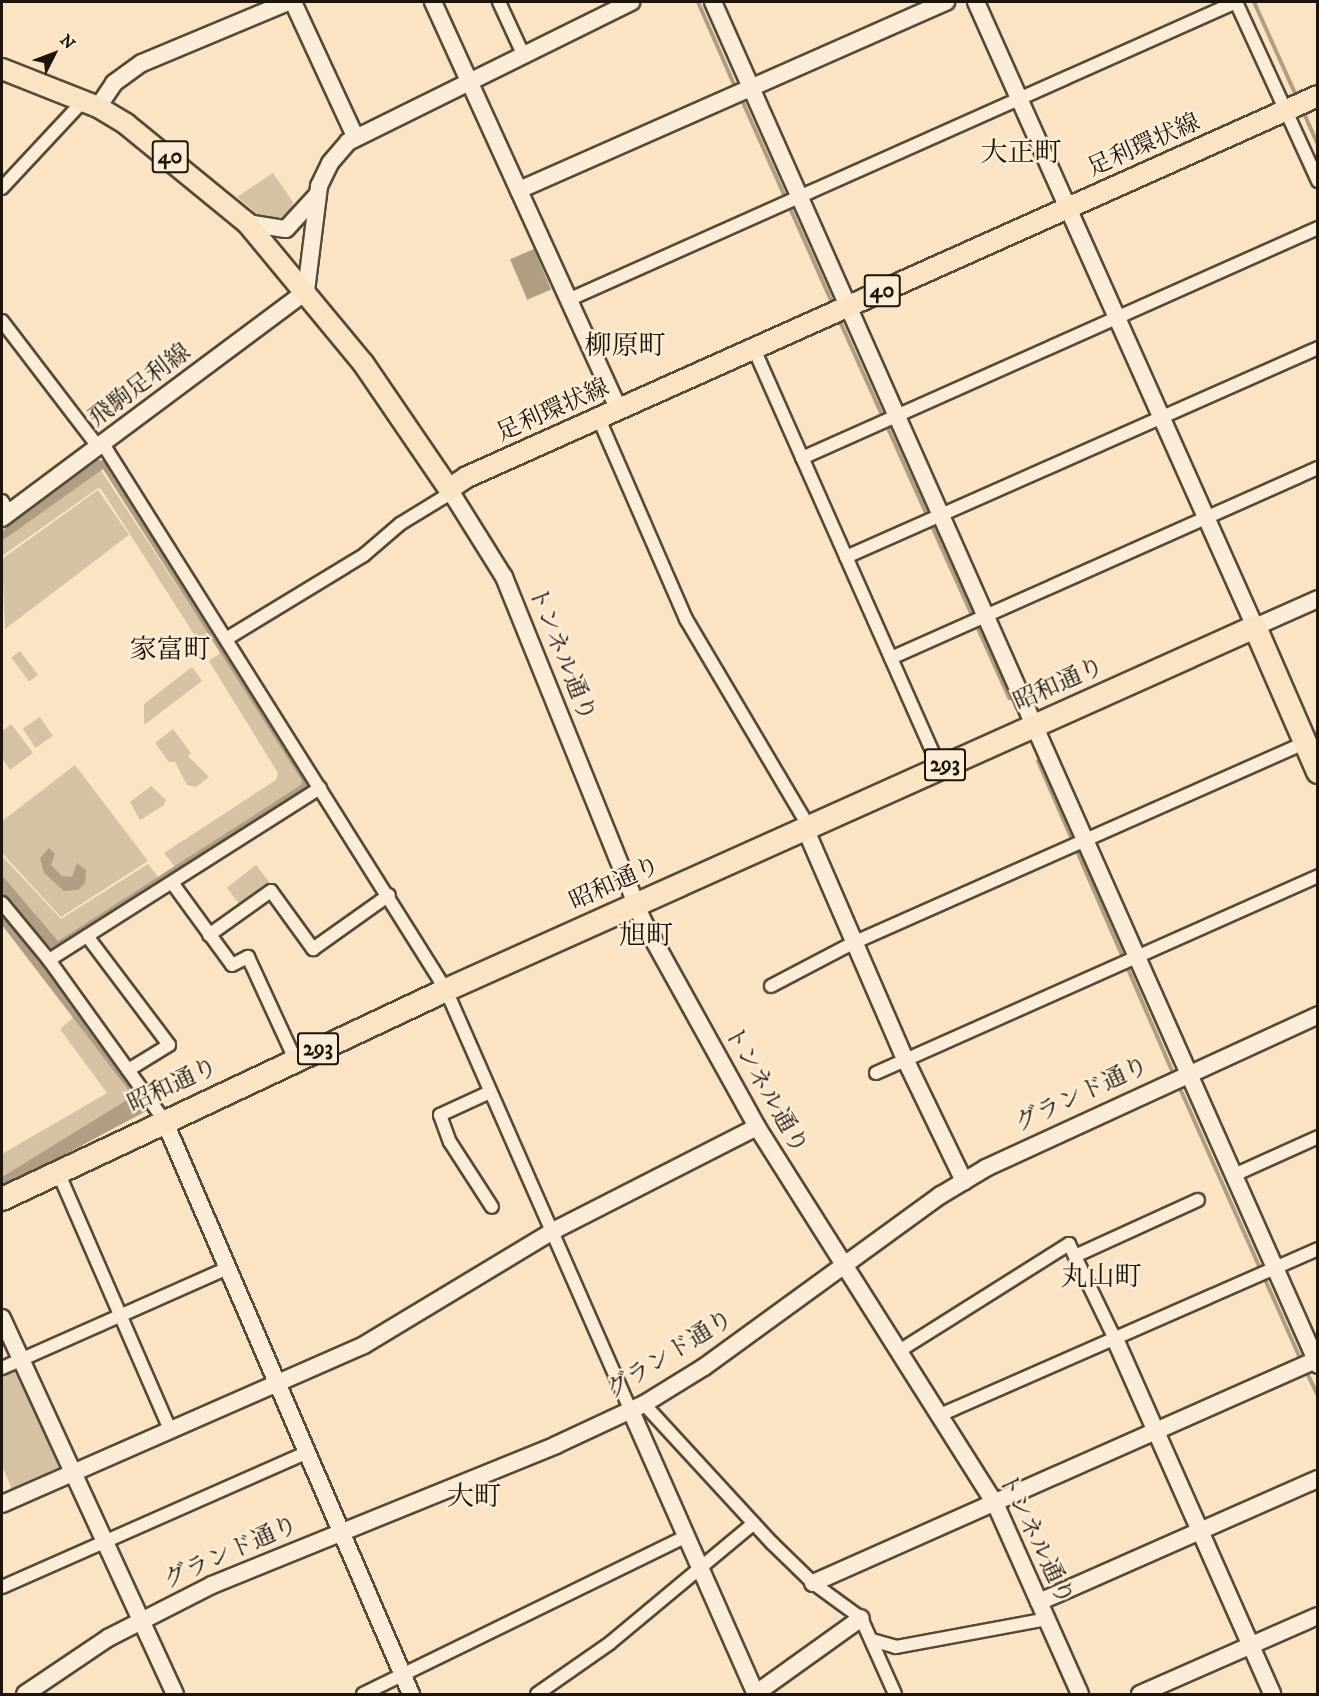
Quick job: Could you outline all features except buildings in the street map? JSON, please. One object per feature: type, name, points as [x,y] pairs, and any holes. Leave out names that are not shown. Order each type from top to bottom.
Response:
[{"type":"highway","name":"昭和通り","points":[[2,1199],[164,1120],[446,990],[1255,627]]},
{"type":"highway","points":[[1255,627],[1317,772]]},
{"type":"main road","name":"40","points":[[2,69],[91,104],[159,148],[247,223],[306,291],[363,363],[449,489]]},
{"type":"main road","name":"足利環状線","points":[[449,489],[599,419],[1317,96]]},
{"type":"street","points":[[2,188],[114,83],[141,63],[290,2],[356,136]]},
{"type":"street","points":[[433,2],[619,410]]},
{"type":"street","points":[[499,2],[523,54]]},
{"type":"street","points":[[306,291],[317,195],[330,163],[356,136],[631,2]]},
{"type":"street","points":[[712,2],[752,87],[847,307],[1317,1361],[813,1583]]},
{"type":"street","points":[[519,190],[946,2]]},
{"type":"street","points":[[976,2],[1255,627],[1317,599]]},
{"type":"street","points":[[568,300],[1021,100],[1236,2],[1317,181]]},
{"type":"street","points":[[247,223],[286,229],[317,195]]},
{"type":"street","points":[[802,458],[1317,228]]},
{"type":"street","name":"飛駒足利線","points":[[4,511],[101,446],[306,291]]},
{"type":"street","points":[[2,321],[101,446],[389,895],[446,990],[551,1232],[637,1408],[687,1536],[756,1694],[861,1618]]},
{"type":"street","points":[[846,557],[1317,348]]},
{"type":"street","points":[[754,349],[939,767]]},
{"type":"street","points":[[599,419],[686,619],[807,827],[853,943],[905,1059],[964,1181]]},
{"type":"street","points":[[891,658],[1317,468]]},
{"type":"street","points":[[226,639],[364,555],[399,524],[444,497],[449,489]]},
{"type":"street","name":"トンネル通り","points":[[449,489],[504,577],[636,904],[757,1127],[995,1503],[1080,1695]]},
{"type":"street","points":[[771,986],[853,943],[1304,742]]},
{"type":"street","points":[[49,960],[173,884],[320,788]]},
{"type":"street","points":[[876,1073],[1317,876]]},
{"type":"street","points":[[173,884],[232,965],[248,957],[295,1059]]},
{"type":"street","points":[[210,935],[270,891],[313,950],[389,895]]},
{"type":"street","points":[[2,903],[49,960],[164,1120],[400,1677],[411,1695]]},
{"type":"street","points":[[87,936],[169,1046],[128,1070]]},
{"type":"street","name":"グランド通り","points":[[25,1695],[79,1657],[212,1584],[637,1408],[704,1367],[964,1181],[1025,1147],[1317,1015]]},
{"type":"street","points":[[490,1092],[440,1115],[450,1142],[492,1207]]},
{"type":"street","points":[[2,1504],[364,1346],[551,1232],[757,1127]]},
{"type":"street","points":[[1234,1175],[1317,1137]]},
{"type":"street","points":[[58,1172],[170,1430]]},
{"type":"street","points":[[1075,1256],[1198,1200]]},
{"type":"street","points":[[899,1351],[1069,1244],[1115,1339],[1272,1695]]},
{"type":"street","points":[[940,1415],[1317,1249]]},
{"type":"street","points":[[2,1368],[228,1268]]},
{"type":"street","points":[[2,1318],[141,1621],[171,1693]]},
{"type":"street","points":[[637,1408],[813,1583],[861,1618],[895,1695]]},
{"type":"street","points":[[2,1587],[306,1453]]},
{"type":"street","points":[[1039,1602],[1317,1479]]},
{"type":"street","points":[[537,1695],[610,1643],[754,1523]]},
{"type":"street","points":[[363,1695],[687,1536]]},
{"type":"street","points":[[1140,1695],[1317,1616]]},
{"type":"street","points":[[872,1640],[896,1647],[1047,1619]]},
{"type":"shaded area","points":[[273,173],[293,202],[291,217],[285,222],[262,218],[237,197]]},
{"type":"shaded area","points":[[534,249],[551,290],[527,300],[510,259]]},
{"type":"shaded area","points":[[98,460],[107,461],[311,784],[308,789],[49,951],[2,894],[2,875],[58,941],[301,785],[302,781],[103,469],[2,541],[2,531]]},
{"type":"shaded area","points":[[100,469],[209,635],[199,642],[101,489],[98,488],[2,556],[2,541]]},
{"type":"shaded area","points":[[98,490],[129,535],[5,629],[2,559]]},
{"type":"shaded area","points":[[20,651],[38,675],[29,682],[11,658]]},
{"type":"shaded area","points":[[220,653],[302,781],[301,786],[175,867],[164,853],[276,780],[278,773],[209,661]]},
{"type":"shaded area","points":[[192,667],[202,681],[144,725],[144,704]]},
{"type":"shaded area","points":[[40,717],[53,736],[35,748],[23,729]]},
{"type":"shaded area","points":[[11,724],[33,753],[10,770],[2,758],[2,727],[4,730]]},
{"type":"shaded area","points":[[173,729],[191,753],[188,756],[209,777],[196,787],[187,785],[175,762],[169,762],[155,743]]},
{"type":"shaded area","points":[[75,765],[148,861],[61,917],[2,853],[2,821]]},
{"type":"shaded area","points":[[151,786],[166,800],[164,805],[140,820],[130,802]]},
{"type":"shaded area","points":[[49,848],[55,854],[51,865],[62,876],[72,877],[77,863],[86,870],[85,883],[78,890],[64,891],[44,873],[40,858]]},
{"type":"shaded area","points":[[2,856],[61,919],[148,864],[158,877],[58,941],[2,875]]},
{"type":"shaded area","points":[[256,865],[270,883],[241,906],[227,888]]},
{"type":"shaded area","points":[[2,915],[42,963],[150,1109],[2,1188],[2,1177],[133,1096],[2,925]]},
{"type":"shaded area","points":[[74,1017],[133,1096],[2,1177],[2,1154],[107,1093],[60,1029]]},
{"type":"shaded area","points":[[13,1370],[20,1374],[62,1464],[55,1473],[13,1492],[2,1466],[2,1375]]},
{"type":"waterway","points":[[698,2],[736,89]]},
{"type":"waterway","points":[[1254,2],[1298,100]]},
{"type":"waterway","points":[[741,98],[833,305]]},
{"type":"waterway","points":[[1302,109],[1318,145]]},
{"type":"waterway","points":[[838,317],[1009,698]]},
{"type":"waterway","points":[[1038,761],[1175,1077]]},
{"type":"waterway","points":[[1178,1084],[1302,1362]]},
{"type":"waterway","points":[[1305,1369],[1318,1396]]},
{"type":"district","name":"大正町","points":[[1021,154]]},
{"type":"district","name":"柳原町","points":[[625,347]]},
{"type":"district","name":"家富町","points":[[170,651]]},
{"type":"district","name":"旭町","points":[[646,937]]},
{"type":"district","name":"丸山町","points":[[1101,1278]]},
{"type":"district","name":"大町","points":[[474,1498]]}]
